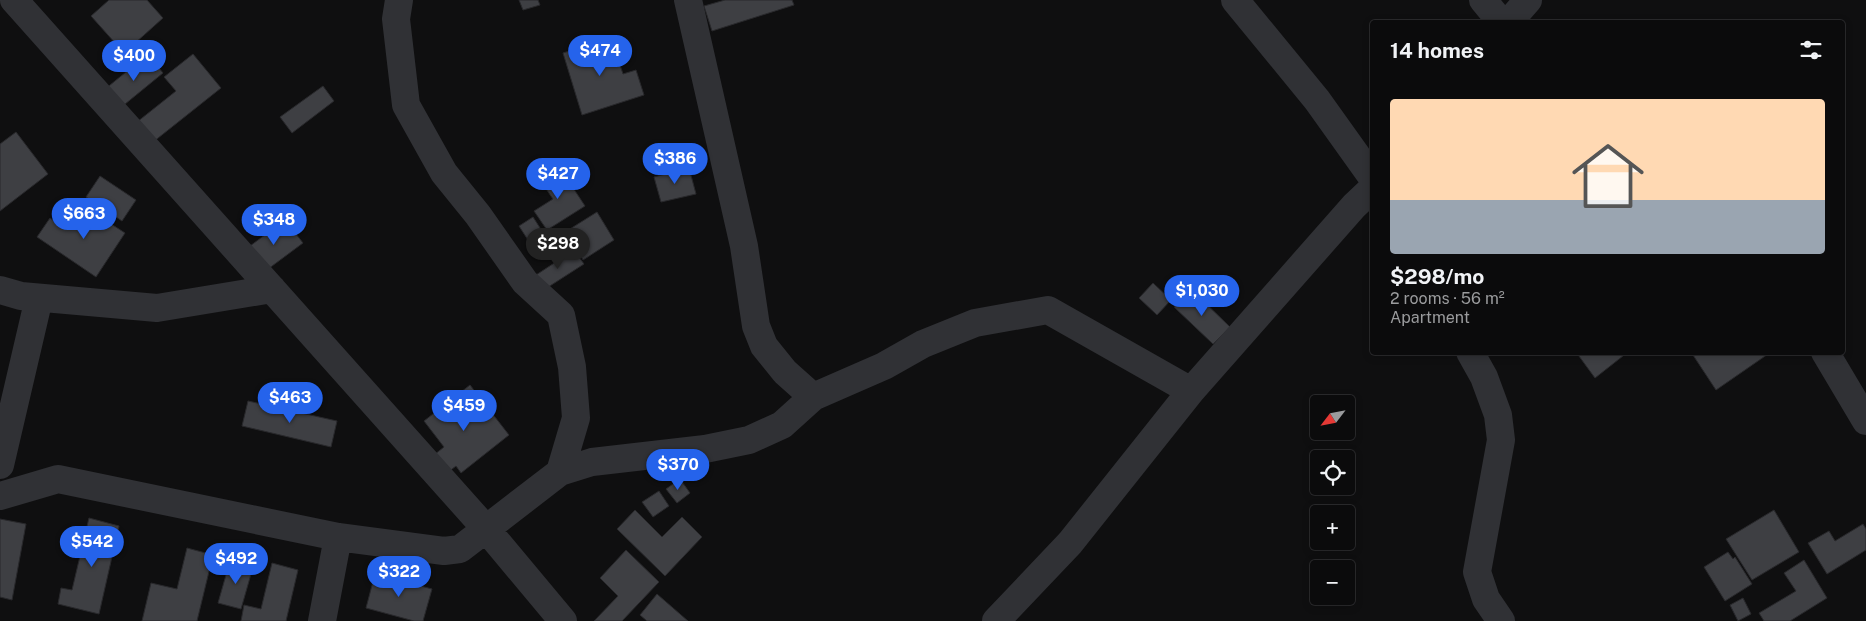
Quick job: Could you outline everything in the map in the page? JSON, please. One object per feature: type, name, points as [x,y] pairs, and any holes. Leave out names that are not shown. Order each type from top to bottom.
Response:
[{"type":"street","points":[[14,0],[487,530],[563,621]]},
{"type":"street","points":[[399,0],[396,19],[406,105],[444,173],[478,215],[525,282],[561,315],[572,367],[576,418],[560,472]]},
{"type":"street","points":[[688,0],[744,246],[756,326],[764,346],[785,372],[813,397]]},
{"type":"street","points":[[1235,0],[1317,100],[1370,174]]},
{"type":"street","points":[[1483,0],[1519,15]]},
{"type":"street","points":[[996,621],[1070,543],[1191,391],[1348,213],[1370,191]]},
{"type":"street","points":[[0,290],[21,296],[157,308],[272,289]]},
{"type":"street","points":[[0,464],[39,298]]},
{"type":"street","points":[[0,496],[58,479],[338,537],[444,551],[460,549],[560,472],[592,462],[705,449],[749,440],[782,425],[813,397],[884,366],[923,344],[976,323],[1048,310],[1191,391]]},
{"type":"street","points":[[1472,355],[1484,377],[1498,415],[1502,440],[1477,572],[1486,599],[1501,621]]},
{"type":"street","points":[[1827,355],[1866,421]]},
{"type":"street","points":[[322,621],[338,537]]},
{"type":"building","points":[[109,0],[147,0],[163,18],[124,53],[91,16]]},
{"type":"building","points":[[519,0],[538,0],[540,5],[523,10]]},
{"type":"building","points":[[725,0],[792,0],[794,5],[712,31],[704,6]]},
{"type":"building","points":[[611,38],[623,74],[636,70],[644,95],[582,115],[563,53]]},
{"type":"building","points":[[148,54],[163,73],[119,109],[104,90]]},
{"type":"building","points":[[193,54],[221,88],[148,146],[132,126],[176,91],[164,77]]},
{"type":"building","points":[[323,86],[334,101],[292,133],[280,117]]},
{"type":"building","points":[[16,132],[48,174],[0,211],[0,144]]},
{"type":"building","points":[[560,168],[585,206],[547,230],[534,211],[553,199],[540,180]]},
{"type":"building","points":[[689,168],[696,194],[661,202],[654,177]]},
{"type":"building","points":[[100,176],[136,200],[122,221],[86,197]]},
{"type":"building","points":[[82,205],[125,233],[96,277],[37,237],[50,218],[65,229]]},
{"type":"building","points":[[597,212],[614,240],[583,260],[574,245],[562,253],[554,239]]},
{"type":"building","points":[[533,217],[542,231],[528,240],[519,226]]},
{"type":"building","points":[[285,220],[303,243],[264,272],[246,249]]},
{"type":"building","points":[[574,250],[584,264],[542,291],[533,277]]},
{"type":"building","points":[[1153,283],[1171,300],[1157,315],[1139,298]]},
{"type":"building","points":[[1191,289],[1230,327],[1213,344],[1174,307]]},
{"type":"building","points":[[1578,355],[1624,355],[1595,378]]},
{"type":"building","points":[[1693,355],[1767,355],[1716,390]]},
{"type":"building","points":[[470,385],[509,435],[461,473],[456,466],[443,476],[429,459],[444,447],[424,421]]},
{"type":"building","points":[[248,401],[337,421],[331,447],[242,426]]},
{"type":"building","points":[[680,479],[690,493],[677,503],[666,489]]},
{"type":"building","points":[[659,491],[669,506],[653,517],[642,502]]},
{"type":"building","points":[[635,510],[662,537],[682,517],[702,537],[665,576],[617,529]]},
{"type":"building","points":[[1774,510],[1799,552],[1752,580],[1726,539]]},
{"type":"building","points":[[89,518],[119,526],[99,614],[58,604],[61,588],[72,590]]},
{"type":"building","points":[[0,519],[26,524],[12,600],[0,597]]},
{"type":"building","points":[[1863,524],[1866,529],[1866,550],[1827,574],[1808,543],[1829,531],[1835,541]]},
{"type":"building","points":[[187,548],[213,555],[197,621],[142,621],[151,583],[177,589]]},
{"type":"building","points":[[626,550],[659,582],[622,621],[594,621],[618,596],[600,578]]},
{"type":"building","points":[[1728,552],[1733,559],[1735,557],[1752,584],[1725,601],[1704,567]]},
{"type":"building","points":[[1804,560],[1827,598],[1790,621],[1764,621],[1759,613],[1796,591],[1784,573]]},
{"type":"building","points":[[230,561],[253,567],[241,609],[218,603]]},
{"type":"building","points":[[272,563],[298,570],[286,621],[241,621],[244,605],[261,609]]},
{"type":"building","points":[[375,574],[432,589],[423,621],[414,621],[366,608]]},
{"type":"building","points":[[657,594],[688,621],[647,621],[640,615]]},
{"type":"building","points":[[1743,598],[1751,614],[1738,621],[1730,605]]}]
